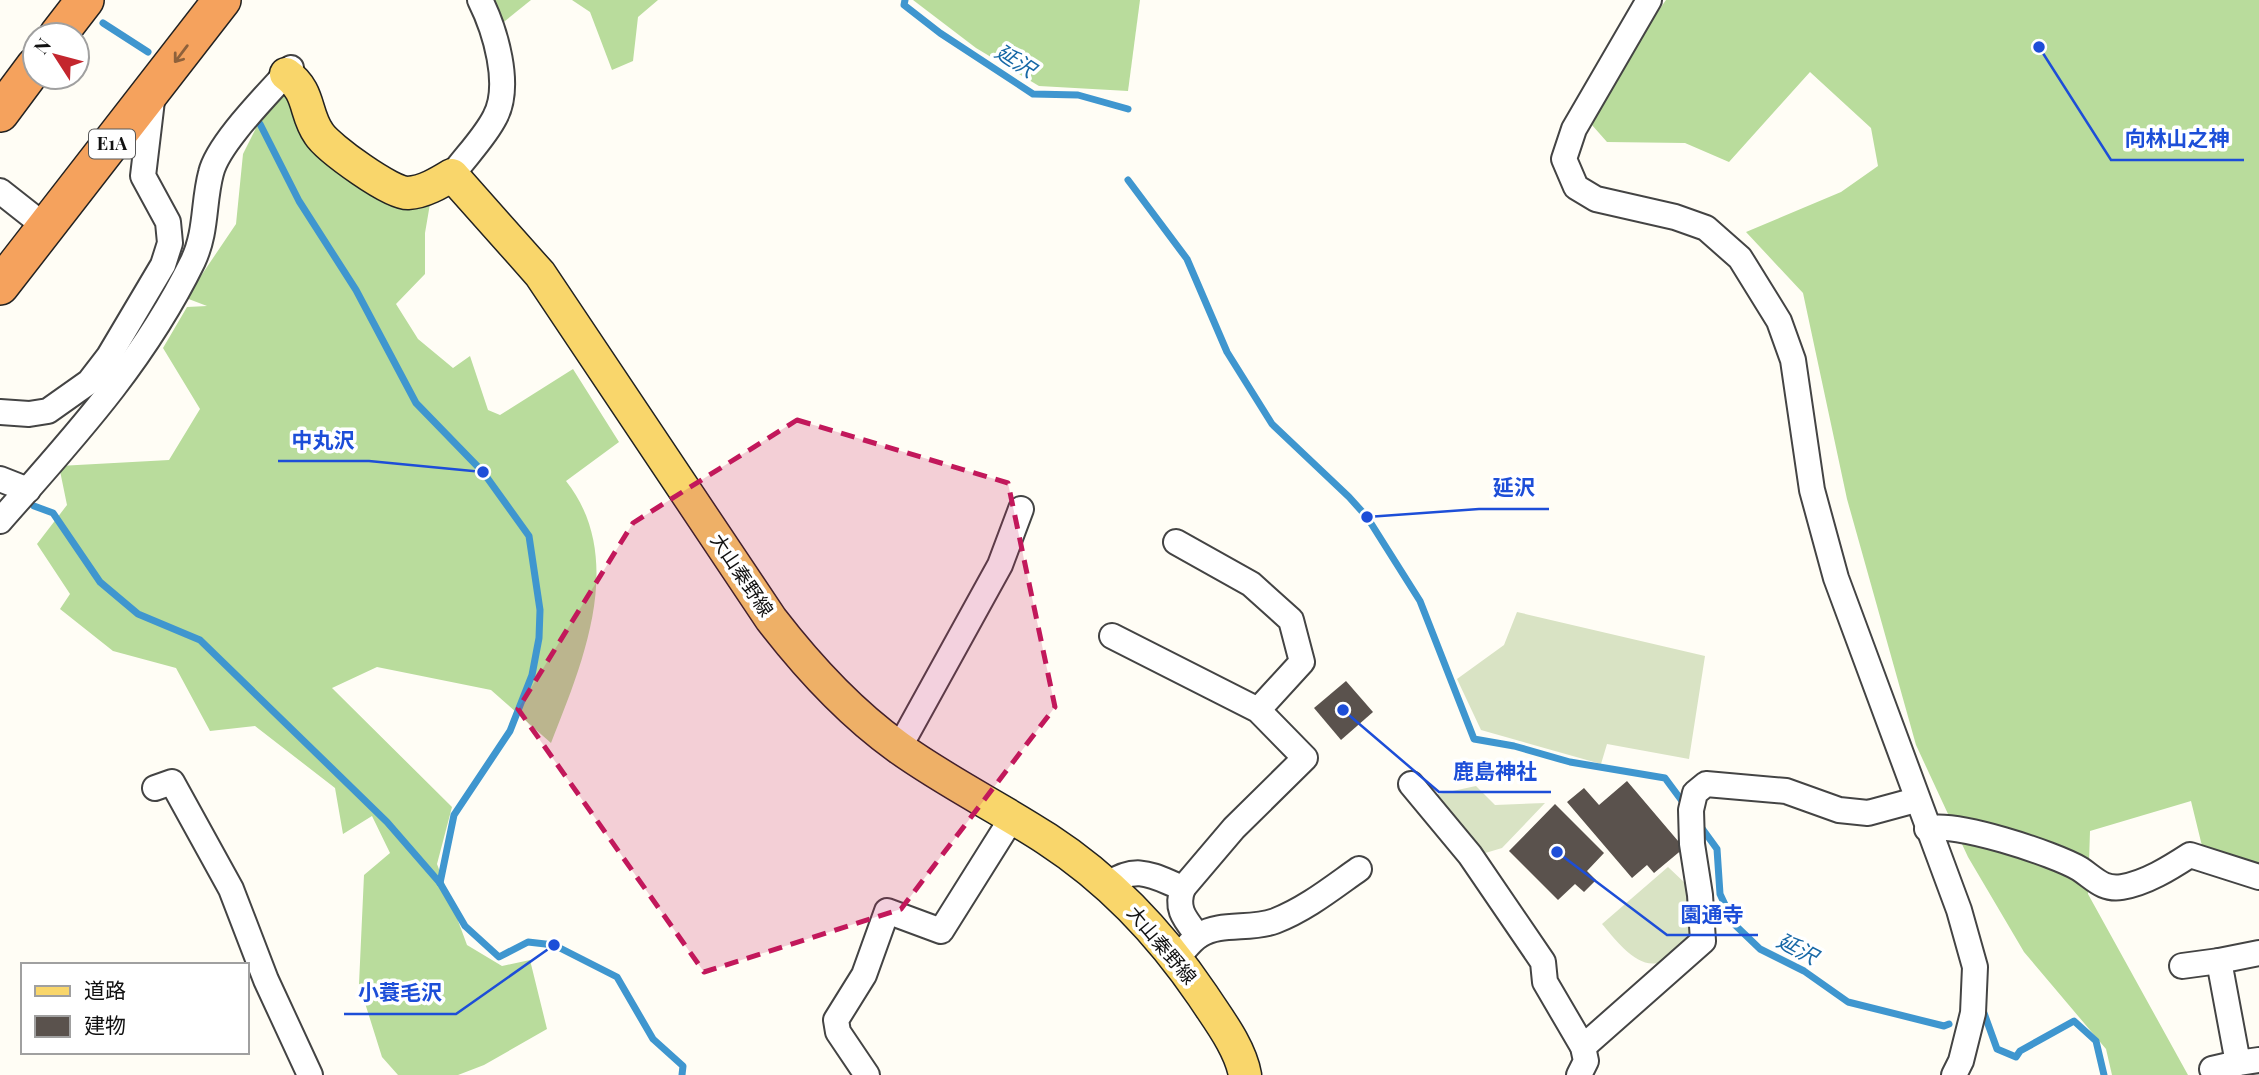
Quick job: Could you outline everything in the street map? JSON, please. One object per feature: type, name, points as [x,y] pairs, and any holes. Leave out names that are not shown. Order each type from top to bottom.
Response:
[{"type":"highway","points":[[69,21],[85,0]]},
{"type":"highway","name":"E1A","points":[[0,286],[222,0]]},
{"type":"highway","points":[[0,113],[21,85]]},
{"type":"main road","points":[[289,71],[303,92],[320,136],[393,190],[406,194],[429,188],[452,175]]},
{"type":"main road","name":"大山秦野線","points":[[452,175],[540,274],[771,619],[830,689],[899,748],[1046,838],[1188,947],[1245,1075]]},
{"type":"street","points":[[452,175],[496,117],[502,95],[498,45],[480,0]]},
{"type":"street","points":[[1648,0],[1574,129],[1564,159],[1576,187],[1597,199],[1675,217],[1706,228],[1740,258],[1779,321],[1793,360],[1812,490],[1836,579],[1959,910],[1975,967],[1973,1013],[1961,1061],[1954,1075]]},
{"type":"street","points":[[0,412],[29,414],[48,411],[89,382],[193,260],[205,230],[210,174],[217,155],[289,71]]},
{"type":"street","points":[[0,521],[104,404],[131,367],[156,301],[170,243],[168,222],[144,176],[153,90]]},
{"type":"street","points":[[0,191],[47,228]]},
{"type":"street","points":[[0,480],[28,490]]},
{"type":"street","points":[[899,748],[1000,565],[1021,509]]},
{"type":"street","points":[[1176,542],[1251,583],[1291,620],[1302,662],[1258,710]]},
{"type":"street","points":[[1112,636],[1258,710],[1305,758],[1234,828],[1183,888],[1178,901],[1188,947],[1214,928],[1242,929],[1272,922],[1299,911],[1359,869]]},
{"type":"street","points":[[155,788],[173,782],[231,889],[266,980],[310,1075]]},
{"type":"street","points":[[1411,784],[1470,855],[1543,962],[1545,982],[1583,1047],[1586,1061],[1579,1075]]},
{"type":"street","points":[[1583,1047],[1703,941],[1691,810],[1695,793],[1706,784],[1786,791],[1839,810],[1868,813],[1916,800]]},
{"type":"street","points":[[867,1075],[838,1031],[836,1020],[864,975],[887,911],[942,931],[1012,818]]},
{"type":"street","points":[[1927,829],[1939,825],[2008,842],[2080,869],[2098,885],[2122,887],[2161,873],[2190,855],[2259,877]]},
{"type":"street","points":[[1108,884],[1123,873],[1142,872],[1183,888]]},
{"type":"street","points":[[2182,966],[2259,953]]},
{"type":"street","points":[[2212,1069],[2248,1061],[2220,961]]},
{"type":"highlighted area","points":[[797,420],[1008,483],[1055,707],[901,909],[704,972],[518,709],[633,523]]},
{"type":"green space","points":[[486,0],[531,0],[500,25]]},
{"type":"green space","points":[[572,0],[658,0],[638,17],[633,61],[612,70],[590,12]]},
{"type":"green space","points":[[913,0],[1140,0],[1128,91],[1039,86],[976,48]]},
{"type":"green space","points":[[1666,0],[2259,0],[2259,869],[2203,850],[2191,801],[2090,831],[2088,894],[2188,1075],[2112,1075],[2106,1049],[2024,952],[1968,857],[1916,745],[1847,499],[1803,293],[1746,232],[1841,192],[1878,166],[1871,128],[1810,72],[1729,162],[1685,143],[1607,142],[1584,116]]},
{"type":"green space","points":[[287,86],[320,136],[432,192],[425,233],[425,274],[396,304],[418,339],[453,368],[470,356],[488,410],[500,415],[573,369],[619,442],[566,481],[584,511],[594,543],[596,576],[586,645],[551,743],[491,690],[377,667],[332,688],[452,807],[437,864],[467,945],[502,966],[530,960],[547,1029],[484,1065],[458,1075],[398,1075],[382,1057],[359,984],[364,875],[390,853],[372,816],[343,834],[335,788],[255,726],[210,731],[176,668],[113,651],[60,609],[70,594],[37,544],[67,505],[59,466],[169,460],[200,409],[163,348],[187,307],[207,306],[186,298],[236,224],[243,154],[264,112]]},
{"type":"green space","points":[[1517,612],[1705,656],[1689,759],[1607,744],[1601,764],[1481,730],[1457,679],[1504,645]]},
{"type":"green space","points":[[1476,786],[1495,805],[1545,803],[1502,848],[1482,854],[1434,795]]},
{"type":"green space","points":[[1668,867],[1686,884],[1694,930],[1665,960],[1652,964],[1628,952],[1602,924]]},
{"type":"building","points":[[1346,681],[1373,712],[1341,740],[1314,708]]},
{"type":"building","points":[[1627,781],[1684,848],[1654,873],[1647,865],[1632,878],[1567,802],[1584,788],[1599,805]]},
{"type":"building","points":[[1555,804],[1604,853],[1587,871],[1596,880],[1584,892],[1575,884],[1558,900],[1509,851]]},
{"type":"waterway","name":"延沢","points":[[905,0],[904,5],[940,33],[1033,94],[1078,95],[1128,109]]},
{"type":"waterway","points":[[103,23],[148,52]]},
{"type":"waterway","points":[[260,124],[299,201],[356,290],[416,403],[483,472],[529,536],[540,610],[539,638],[532,675],[510,731],[454,815],[440,883]]},
{"type":"waterway","name":"延沢","points":[[1128,180],[1187,259],[1227,352],[1272,424],[1367,517],[1420,601],[1474,739],[1514,746],[1570,762],[1665,778],[1685,805]]},
{"type":"waterway","points":[[34,506],[53,513],[100,582],[138,614],[200,640],[387,822],[440,883],[465,926],[499,957],[528,942],[554,945],[617,977],[653,1039],[683,1066],[682,1075]]},
{"type":"waterway","name":"延沢","points":[[1701,827],[1717,849],[1720,894],[1734,924],[1760,949],[1804,971],[1848,1002],[1944,1026],[1949,1024]]},
{"type":"waterway","name":"延沢","points":[[1984,1013],[1997,1049],[2016,1057],[2020,1051],[2074,1021],[2096,1041],[2104,1075]]},
{"type":"place","name":"向林山之神","points":[[2039,47]]},
{"type":"place","name":"中丸沢","points":[[483,472]]},
{"type":"place","name":"延沢","points":[[1367,517]]},
{"type":"place","name":"鹿島神社","points":[[1343,710]]},
{"type":"place","name":"園通寺","points":[[1557,852]]},
{"type":"place","name":"小蓑毛沢","points":[[554,945]]}]
